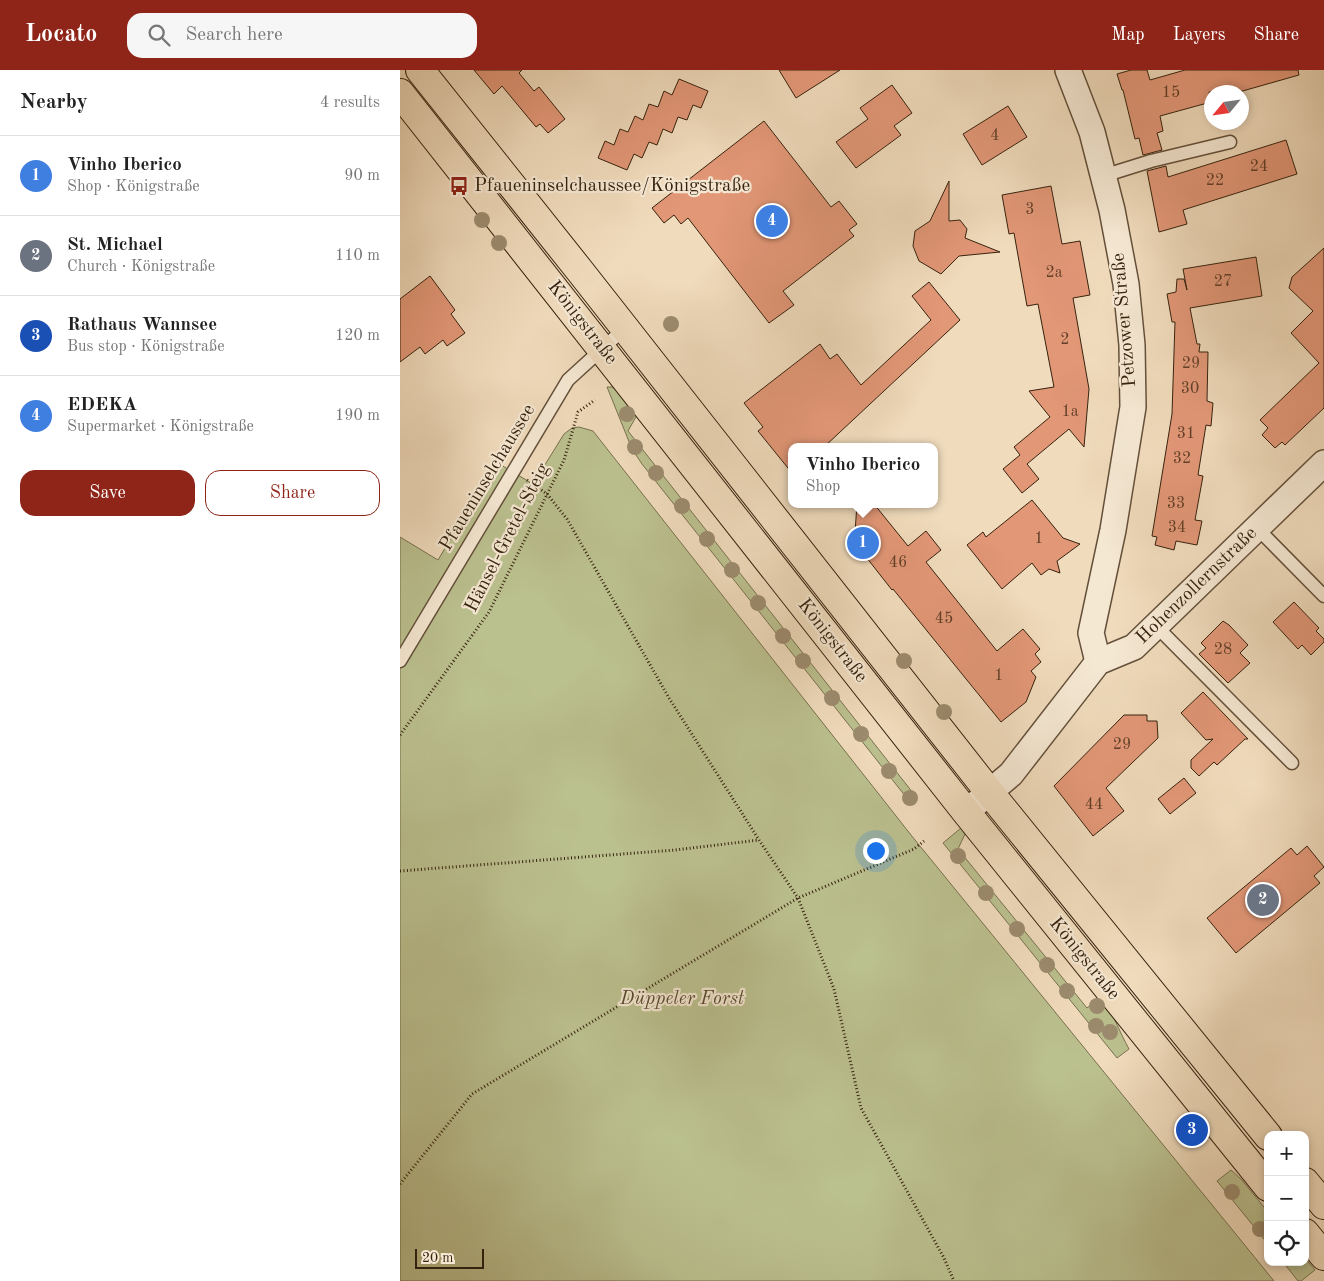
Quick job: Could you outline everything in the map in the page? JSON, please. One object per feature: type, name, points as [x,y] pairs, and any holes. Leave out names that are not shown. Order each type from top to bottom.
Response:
[{"type":"main road","name":"Königstraße","points":[[426,72],[990,793],[1264,1131]]},
{"type":"main road","name":"Königstraße","points":[[400,93],[966,812],[1264,1182]]},
{"type":"main road","points":[[1309,1187],[1324,1205]]},
{"type":"main road","points":[[1309,1238],[1324,1256]]},
{"type":"street","name":"Petzower Straße","points":[[1068,70],[1092,132],[1112,210],[1126,284],[1132,345],[1132,407],[1113,530],[1091,633],[1098,662]]},
{"type":"street","name":"Hohenzollernstraße","points":[[966,812],[1010,774],[1098,662],[1134,647],[1324,463]]},
{"type":"lane","points":[[1103,176],[1151,161],[1230,142]]},
{"type":"lane","name":"Pfaueninselchaussee","points":[[400,661],[568,380],[625,328]]},
{"type":"lane","points":[[648,408],[686,406]]},
{"type":"lane","points":[[1257,528],[1324,596]]},
{"type":"lane","points":[[1156,626],[1292,763]]},
{"type":"path","name":"Hänsel-Gretel-Steig","points":[[400,735],[489,612],[564,460],[578,412],[595,400]]},
{"type":"path","points":[[514,472],[547,494],[567,519],[669,698],[798,898],[834,990],[861,1108],[944,1258],[954,1281]]},
{"type":"path","points":[[400,871],[675,850],[759,840]]},
{"type":"path","points":[[400,1184],[472,1094],[798,898],[914,848],[924,841]]},
{"type":"green space","points":[[607,387],[617,389],[637,415],[628,431],[917,798],[910,802],[642,464],[632,449]]},
{"type":"green space","name":"Düppeler Forst","points":[[579,427],[593,431],[911,835],[1274,1281],[400,1281],[400,537],[438,560],[496,462],[533,484],[564,434],[572,428]]},
{"type":"green space","points":[[961,828],[965,834],[958,849],[1087,1008],[1101,996],[1129,1049],[1117,1058],[943,843]]},
{"type":"green space","points":[[1231,1170],[1264,1207],[1264,1239],[1217,1181]]},
{"type":"green space","points":[[1309,1263],[1315,1270],[1301,1281],[1298,1281],[1286,1266],[1309,1266]]},
{"type":"building","points":[[474,70],[522,70],[519,73],[534,91],[539,87],[565,119],[548,133],[540,124],[536,127],[502,86],[494,94]]},
{"type":"building","points":[[779,70],[840,70],[796,98]]},
{"type":"building","points":[[1131,70],[1147,70],[1150,80],[1185,70],[1298,70],[1299,75],[1249,89],[1249,85],[1204,85],[1204,104],[1160,116],[1163,131],[1157,133],[1162,150],[1143,155],[1139,138],[1135,139],[1123,90],[1117,74]]},
{"type":"building","points":[[679,79],[708,91],[701,108],[693,105],[687,120],[678,117],[672,133],[663,129],[657,145],[649,142],[642,158],[634,154],[627,170],[598,158],[605,141],[614,145],[620,129],[628,132],[635,116],[643,120],[649,104],[658,107],[664,91],[672,95]]},
{"type":"building","points":[[892,85],[912,113],[894,126],[901,135],[856,168],[836,142],[868,119],[860,108]]},
{"type":"building","points":[[1008,106],[1027,137],[982,165],[963,134]]},
{"type":"building","points":[[764,121],[831,207],[839,201],[857,224],[849,230],[854,236],[783,291],[794,305],[769,323],[688,218],[681,224],[674,215],[664,223],[652,208]]},
{"type":"building","points":[[1286,140],[1297,174],[1183,210],[1187,224],[1159,232],[1147,171],[1166,166],[1168,177]]},
{"type":"building","points":[[949,181],[949,221],[960,220],[967,229],[965,238],[1000,252],[959,256],[941,274],[919,261],[913,246],[915,231],[930,221]]},
{"type":"building","points":[[1051,186],[1062,244],[1080,241],[1090,295],[1073,298],[1089,389],[1084,447],[1069,429],[1027,464],[1039,479],[1022,493],[1003,469],[1020,455],[1014,447],[1050,417],[1029,391],[1054,387],[1038,304],[1027,306],[1014,233],[1009,234],[1002,195]]},
{"type":"building","points":[[1324,248],[1324,408],[1285,445],[1282,442],[1275,448],[1262,435],[1268,428],[1260,420],[1319,363],[1291,333],[1313,311],[1289,288],[1292,277]]},
{"type":"building","points":[[1256,257],[1262,296],[1190,308],[1197,344],[1200,344],[1199,352],[1208,352],[1207,401],[1213,403],[1211,426],[1206,425],[1198,475],[1203,476],[1195,520],[1202,521],[1197,545],[1176,541],[1174,550],[1155,545],[1157,537],[1152,536],[1172,414],[1175,322],[1172,322],[1167,294],[1176,292],[1177,279],[1184,279],[1187,290],[1183,269]]},
{"type":"building","points":[[430,276],[455,310],[451,314],[465,333],[447,346],[443,340],[425,354],[420,347],[400,362],[400,299]]},
{"type":"building","points":[[929,282],[960,320],[828,443],[788,443],[788,468],[758,431],[763,427],[744,403],[820,344],[830,359],[837,354],[861,385],[931,320],[912,296]]},
{"type":"building","points":[[1032,500],[1063,538],[1080,544],[1057,561],[1060,573],[1049,569],[1041,575],[1032,563],[1002,589],[967,545],[983,532],[986,537]]},
{"type":"building","points":[[857,508],[877,508],[908,546],[926,531],[941,550],[926,562],[997,651],[1023,629],[1040,649],[1035,654],[1041,662],[1031,671],[1036,677],[1026,702],[1001,722],[859,548],[854,547]]},
{"type":"building","points":[[1294,602],[1319,628],[1316,631],[1324,639],[1324,642],[1311,655],[1302,645],[1298,649],[1273,622]]},
{"type":"building","points":[[1223,621],[1248,645],[1240,653],[1250,663],[1228,683],[1199,654],[1206,648],[1201,643]]},
{"type":"building","points":[[1203,692],[1248,739],[1245,739],[1217,765],[1214,762],[1199,776],[1191,768],[1191,760],[1213,739],[1206,740],[1181,713]]},
{"type":"building","points":[[1124,715],[1147,715],[1147,721],[1157,721],[1158,738],[1106,788],[1124,811],[1093,836],[1054,786]]},
{"type":"building","points":[[1184,778],[1196,793],[1170,814],[1158,799]]},
{"type":"building","points":[[1307,846],[1324,867],[1314,876],[1320,883],[1236,953],[1207,918],[1291,848],[1297,855]]},
{"type":"place","name":"Pfaueninselchaussee/Königstraße","points":[[459,186]]},
{"type":"place","name":"EDEKA","points":[[772,221]]},
{"type":"place","name":"Vinho Iberico","points":[[863,543]]},
{"type":"place","name":"St. Michael","points":[[1263,900]]},
{"type":"place","name":"Rathaus Wannsee","points":[[1192,1130]]}]
